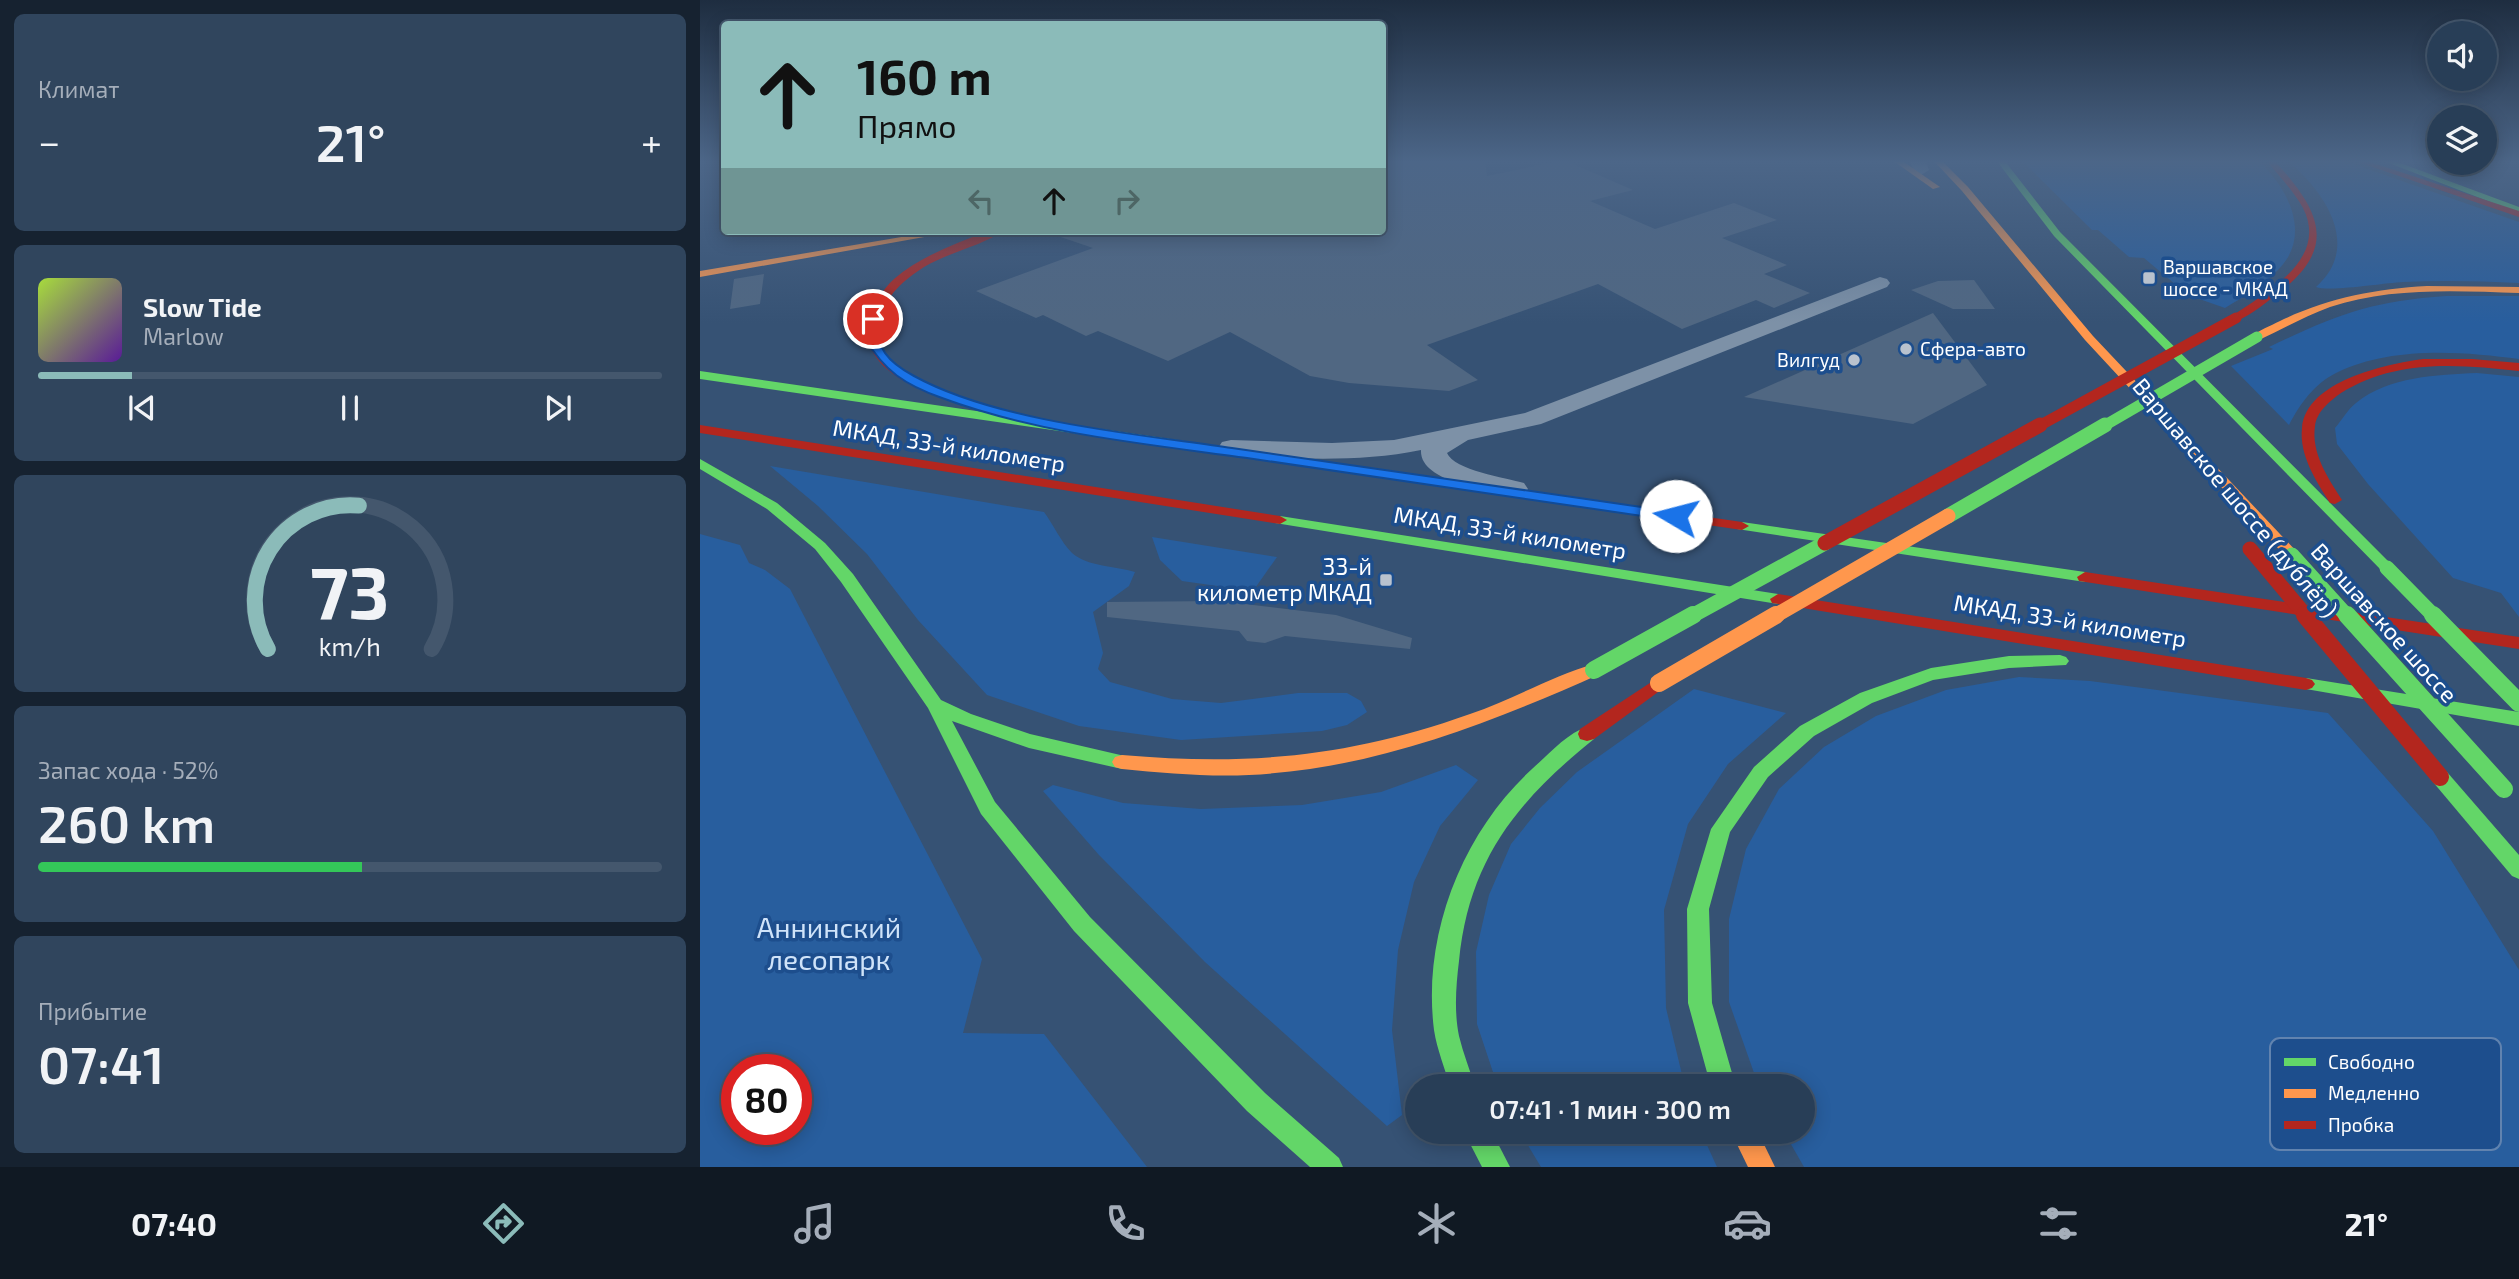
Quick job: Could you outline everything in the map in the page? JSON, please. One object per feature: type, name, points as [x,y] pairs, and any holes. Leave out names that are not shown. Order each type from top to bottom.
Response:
[{"type":"main road","name":"Варшавское шоссе","points":[[1986,214],[2089,338],[2292,555],[2508,794]]},
{"type":"main road","name":"Варшавское шоссе","points":[[2040,214],[2519,703]]},
{"type":"main road","points":[[935,705],[1008,734],[1073,754],[1150,768],[1228,771],[1309,765],[1389,750],[1466,726],[1538,698],[1594,670],[2236,318],[2296,276],[2313,251],[2313,224],[2310,214]]},
{"type":"main road","points":[[700,274],[929,235]]},
{"type":"main road","points":[[987,235],[950,249],[922,264],[899,280],[882,298],[873,319],[870,338],[884,360],[908,378],[946,395],[1018,416],[1123,436]]},
{"type":"main road","points":[[1459,1074],[1447,1035],[1444,955],[1457,890],[1485,836],[1519,792],[1557,756],[1606,718],[1659,682],[2257,337],[2312,311],[2367,296],[2434,289],[2519,290]]},
{"type":"main road","name":"Варшавское шоссе (дублёр)","points":[[2087,360],[2141,422]]},
{"type":"main road","points":[[2387,568],[2349,522],[2320,478],[2309,447],[2308,424],[2318,406],[2334,390],[2383,370],[2418,364],[2459,362],[2519,367]]},
{"type":"main road","name":"МКАД, 33-й километр","points":[[700,375],[2519,641]]},
{"type":"main road","name":"МКАД, 33-й километр","points":[[700,429],[2285,679],[2519,719]]},
{"type":"main road","points":[[700,463],[768,501],[803,530],[836,563],[935,705],[988,808],[1082,924],[1256,1102],[1330,1167]]},
{"type":"main road","name":"Варшавское шоссе (дублёр)","points":[[2245,544],[2519,870]]},
{"type":"main road","points":[[1720,1074],[1700,1003],[1698,909],[1721,830],[1761,772],[1807,731],[1866,698],[1931,674],[2010,662],[2101,661],[2285,679]]},
{"type":"main road","points":[[1484,1144],[1497,1167]]},
{"type":"main road","points":[[1750,1144],[1762,1167]]},
{"type":"street","points":[[1174,444],[1332,451],[1394,448],[1458,436],[1532,419],[1580,402],[1880,283]]},
{"type":"street","points":[[1458,436],[1442,443],[1433,452],[1436,462],[1451,471],[1502,487],[1584,503]]},
{"type":"green space","points":[[2076,214],[2292,214],[2295,227],[2294,242],[2278,270],[2253,291],[2225,308],[2188,295],[2144,258],[2129,257],[2098,230],[2092,230]]},
{"type":"green space","points":[[2330,214],[2497,214],[2519,222],[2519,283],[2432,281],[2345,288],[2316,287],[2330,271],[2336,254],[2337,237]]},
{"type":"green space","points":[[2519,296],[2519,359],[2426,353],[2379,358],[2357,364],[2336,373],[2314,389],[2289,425],[2231,366],[2273,349],[2269,347],[2314,326],[2354,311],[2420,298]]},
{"type":"green space","points":[[2477,373],[2519,377],[2519,617],[2501,593],[2453,578],[2368,484],[2337,444],[2335,428],[2353,405],[2369,394],[2398,382]]},
{"type":"green space","points":[[770,466],[1044,512],[1064,544],[1079,558],[1094,564],[1135,572],[1129,586],[1093,612],[1103,653],[1098,669],[1110,682],[1172,699],[1221,703],[1298,693],[1347,693],[1361,701],[1367,712],[1347,725],[1322,731],[1181,740],[1079,726],[987,695],[918,620],[867,554],[818,506]]},
{"type":"green space","name":"Аннинский лесопарк","points":[[700,534],[740,545],[749,563],[765,570],[790,589],[982,959],[963,1033],[1044,1034],[1147,1167],[700,1167]]},
{"type":"green space","points":[[1152,537],[1277,557],[1253,591],[1182,581],[1160,560]]},
{"type":"green space","points":[[2019,677],[2090,681],[2328,713],[2433,831],[2519,970],[2519,1167],[1804,1167],[1791,1144],[1815,1144],[1815,1074],[1754,1074],[1729,1002],[1729,919],[1746,849],[1779,789],[1824,747],[1876,716],[1946,690]]},
{"type":"green space","points":[[1694,689],[1786,713],[1728,764],[1688,824],[1664,910],[1666,1008],[1682,1074],[1494,1074],[1477,1024],[1476,952],[1489,895],[1511,844],[1540,808],[1577,772]]},
{"type":"green space","points":[[1456,765],[1478,780],[1440,826],[1414,882],[1398,950],[1392,1030],[1402,1115],[1387,1126],[1205,962],[1099,855],[1043,791],[1053,785],[1123,803],[1201,809],[1302,805],[1381,792]]},
{"type":"green space","points":[[1527,1144],[1706,1144],[1717,1167],[1541,1167]]},
{"type":"building","points":[[1386,214],[1621,214],[1655,229],[1699,214],[1763,214],[1777,220],[1722,238],[1787,265],[1764,274],[1810,293],[1774,308],[1756,300],[1682,329],[1598,284],[1427,345],[1478,380],[1449,391],[1349,383],[1310,376],[1230,332],[1168,361],[1098,331],[1086,336],[1043,315],[1036,318],[976,291],[1093,248],[1055,235],[1386,235]]},
{"type":"building","points":[[764,274],[760,304],[730,309],[734,279]]},
{"type":"building","points":[[1974,280],[1995,309],[1953,309],[1911,290],[1938,281]]},
{"type":"building","name":"Сфера-авто","points":[[1933,313],[1987,385],[1913,424],[1744,397]]},
{"type":"building","points":[[1220,601],[1336,615],[1412,638],[1410,649],[1285,636],[1265,643],[1247,641],[1239,631],[1107,617],[1107,602]]},
{"type":"traffic: fast","points":[[2042,214],[2057,234],[2387,568]]},
{"type":"traffic: fast","points":[[1948,516],[2257,337]]},
{"type":"traffic: fast","points":[[700,375],[1280,459]]},
{"type":"traffic: fast","points":[[700,463],[772,506],[820,546],[847,578],[935,705],[965,719],[1029,741],[1122,762]]},
{"type":"traffic: fast","points":[[1280,520],[1778,599]]},
{"type":"traffic: fast","points":[[1742,526],[2085,577]]},
{"type":"traffic: fast","points":[[1594,670],[1825,543]]},
{"type":"traffic: fast","points":[[2292,555],[2504,789]]},
{"type":"traffic: fast","points":[[2387,568],[2519,703]]},
{"type":"traffic: fast","points":[[1720,1074],[1700,1003],[1698,909],[1721,829],[1761,772],[1807,731],[1866,698],[1931,674],[2009,662],[2060,661]]},
{"type":"traffic: fast","points":[[2306,684],[2519,719]]},
{"type":"traffic: fast","points":[[935,705],[988,808],[1082,924],[1256,1102],[1330,1167]]},
{"type":"traffic: fast","points":[[1459,1074],[1447,1036],[1446,972],[1450,934],[1471,867],[1507,808],[1557,757],[1587,734]]},
{"type":"traffic: fast","points":[[2440,777],[2519,870]]},
{"type":"traffic: fast","points":[[1484,1144],[1497,1167]]},
{"type":"traffic: slow","points":[[1986,214],[2089,338],[2292,555]]},
{"type":"traffic: slow","points":[[700,274],[929,235]]},
{"type":"traffic: slow","points":[[2257,337],[2316,309],[2358,297],[2404,290],[2519,290]]},
{"type":"traffic: slow","points":[[1659,683],[1948,516]]},
{"type":"traffic: slow","points":[[1122,762],[1187,768],[1249,768],[1308,763],[1365,752],[1421,738],[1478,719],[1594,670]]},
{"type":"traffic: slow","points":[[1750,1144],[1762,1167]]},
{"type":"traffic: jam","points":[[2236,318],[2286,282],[2302,266],[2312,249],[2314,231],[2309,214]]},
{"type":"traffic: jam","points":[[957,399],[926,387],[895,370],[882,359],[874,345],[872,330],[880,304],[897,282],[932,259],[988,235]]},
{"type":"traffic: jam","points":[[1825,543],[2236,318]]},
{"type":"traffic: jam","points":[[2335,500],[2315,465],[2308,436],[2311,416],[2333,393],[2353,380],[2398,366],[2447,362],[2519,367]]},
{"type":"traffic: jam","points":[[700,429],[1280,520]]},
{"type":"traffic: jam","points":[[1280,459],[1742,526]]},
{"type":"traffic: jam","points":[[2250,549],[2440,777]]},
{"type":"traffic: jam","points":[[2085,577],[2519,643]]},
{"type":"traffic: jam","points":[[1778,599],[2306,684]]},
{"type":"traffic: jam","points":[[1587,734],[1659,683]]},
{"type":"place","name":"Варшавское шоссе - МКАД","points":[[2149,278]]},
{"type":"place","name":"Сфера-авто","points":[[1906,349]]},
{"type":"place","name":"Вилгуд","points":[[1854,360]]},
{"type":"place","name":"33-й километр МКАД","points":[[1386,580]]},
{"type":"route","points":[[873,319],[870,338],[884,360],[908,378],[946,395],[1018,416],[1123,436],[1676,516]]}]
